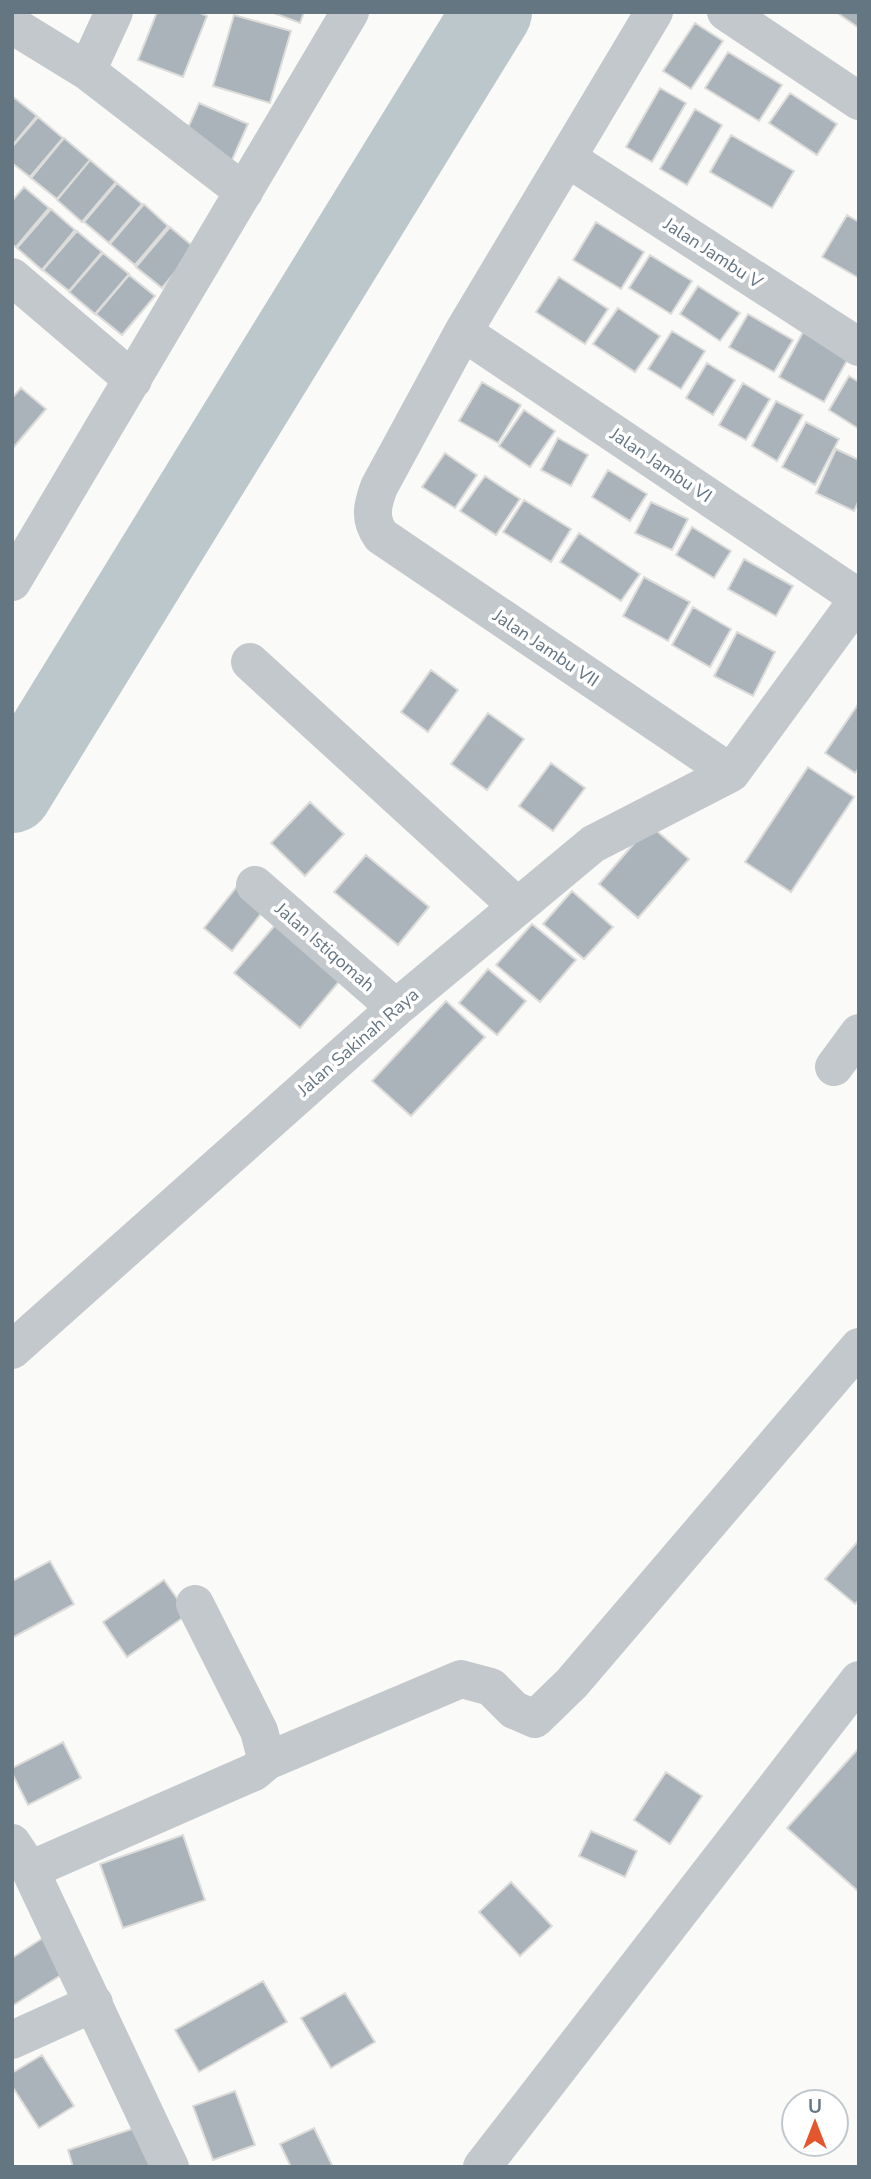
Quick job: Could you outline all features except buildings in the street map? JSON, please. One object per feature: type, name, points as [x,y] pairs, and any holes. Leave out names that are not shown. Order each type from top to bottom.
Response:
[{"type":"street","points":[[87,71],[114,12]]},
{"type":"street","points":[[16,566],[133,380],[350,12]]},
{"type":"street","points":[[463,332],[654,12]]},
{"type":"street","points":[[726,12],[859,101]]},
{"type":"street","points":[[19,24],[87,71],[244,192]]},
{"type":"street","name":"Jalan Jambu V","points":[[567,158],[859,348]]},
{"type":"street","points":[[12,277],[133,380]]},
{"type":"street","name":"Jalan Jambu VII","points":[[463,332],[379,487],[372,514],[374,526],[381,536],[731,773]]},
{"type":"street","name":"Jalan Jambu VI","points":[[463,332],[859,598]]},
{"type":"street","points":[[731,773],[859,598]]},
{"type":"street","points":[[250,662],[517,906]]},
{"type":"street","name":"Jalan Sakinah Raya","points":[[12,1350],[396,1008],[593,844],[731,773]]},
{"type":"street","name":"Jalan Istiqomah","points":[[255,885],[396,1008]]},
{"type":"street","points":[[834,1067],[859,1033]]},
{"type":"street","points":[[170,2167],[94,2003],[21,1856],[254,1772],[267,1761],[461,1679],[491,1687],[514,1710],[535,1719],[572,1683],[859,1348]]},
{"type":"street","points":[[195,1604],[259,1731],[267,1761]]},
{"type":"street","points":[[482,2167],[859,1680]]},
{"type":"street","points":[[12,2040],[94,2003]]},
{"type":"waterway","points":[[12,793],[492,12]]}]
